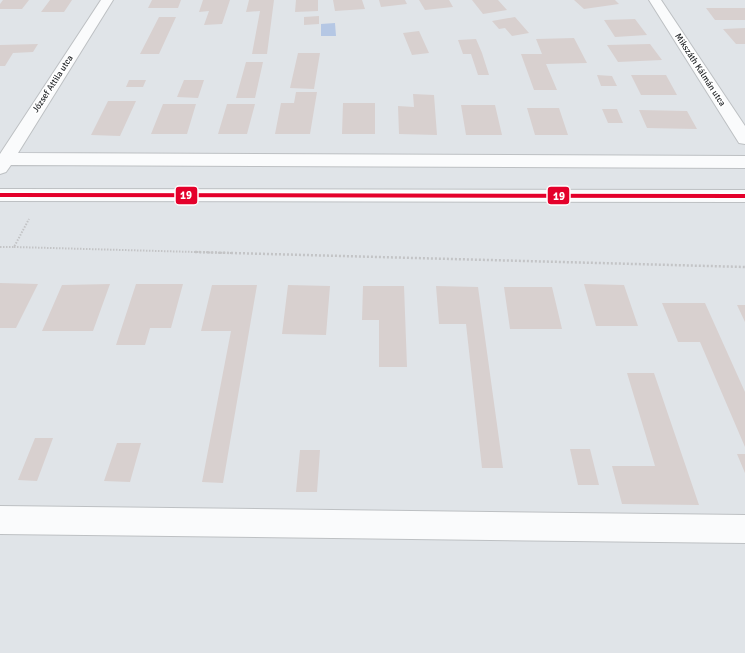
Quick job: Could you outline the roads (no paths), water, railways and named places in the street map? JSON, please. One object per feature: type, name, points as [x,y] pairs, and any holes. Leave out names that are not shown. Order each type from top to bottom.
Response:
[{"type":"street","name":"József Attila utca","points":[[2,163],[107,0]]},
{"type":"street","name":"Mikszáth Kálmán utca","points":[[656,0],[745,139]]},
{"type":"street","points":[[2,163],[745,162]]},
{"type":"street","points":[[0,195],[745,196]]},
{"type":"street","points":[[0,520],[745,529]]},
{"type":"water","points":[[335,23],[336,36],[321,36],[321,24]]}]
